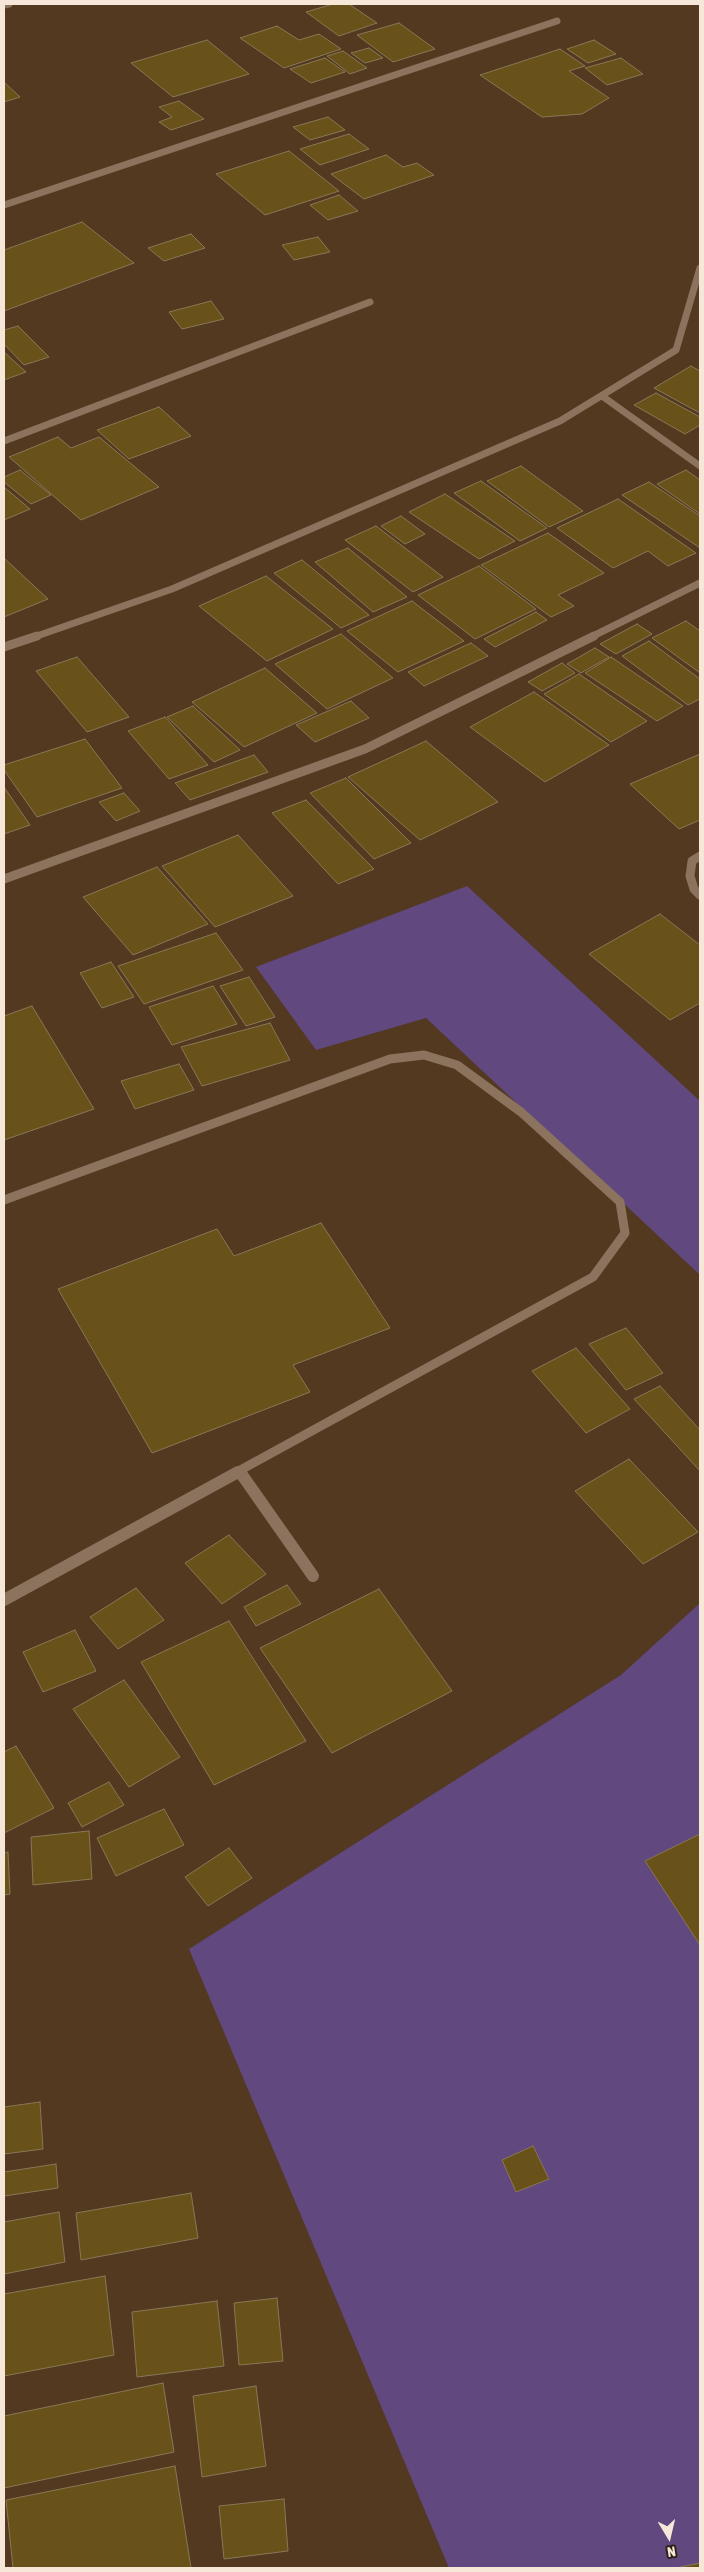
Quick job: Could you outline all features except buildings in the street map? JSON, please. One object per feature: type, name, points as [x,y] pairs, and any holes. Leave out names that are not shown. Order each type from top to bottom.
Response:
[{"type":"street","points":[[4,5],[9,4]]},
{"type":"street","points":[[4,205],[557,21]]},
{"type":"street","points":[[4,647],[172,588],[560,421],[676,350],[700,268]]},
{"type":"street","points":[[4,441],[370,302]]},
{"type":"street","points":[[602,396],[700,466]]},
{"type":"street","points":[[4,879],[365,749],[700,583]]},
{"type":"street","points":[[700,856],[692,861],[690,876],[694,889],[700,895]]},
{"type":"street","points":[[4,1200],[390,1058],[424,1055],[457,1065],[521,1112],[620,1202],[625,1233],[593,1277],[4,1600]]},
{"type":"street","points":[[239,1471],[313,1576]]},
{"type":"shaded area","points":[[467,886],[700,1101],[700,1275],[426,1018],[316,1050],[256,967]]},
{"type":"shaded area","points":[[700,1603],[700,2568],[449,2568],[189,1949],[621,1675]]}]
